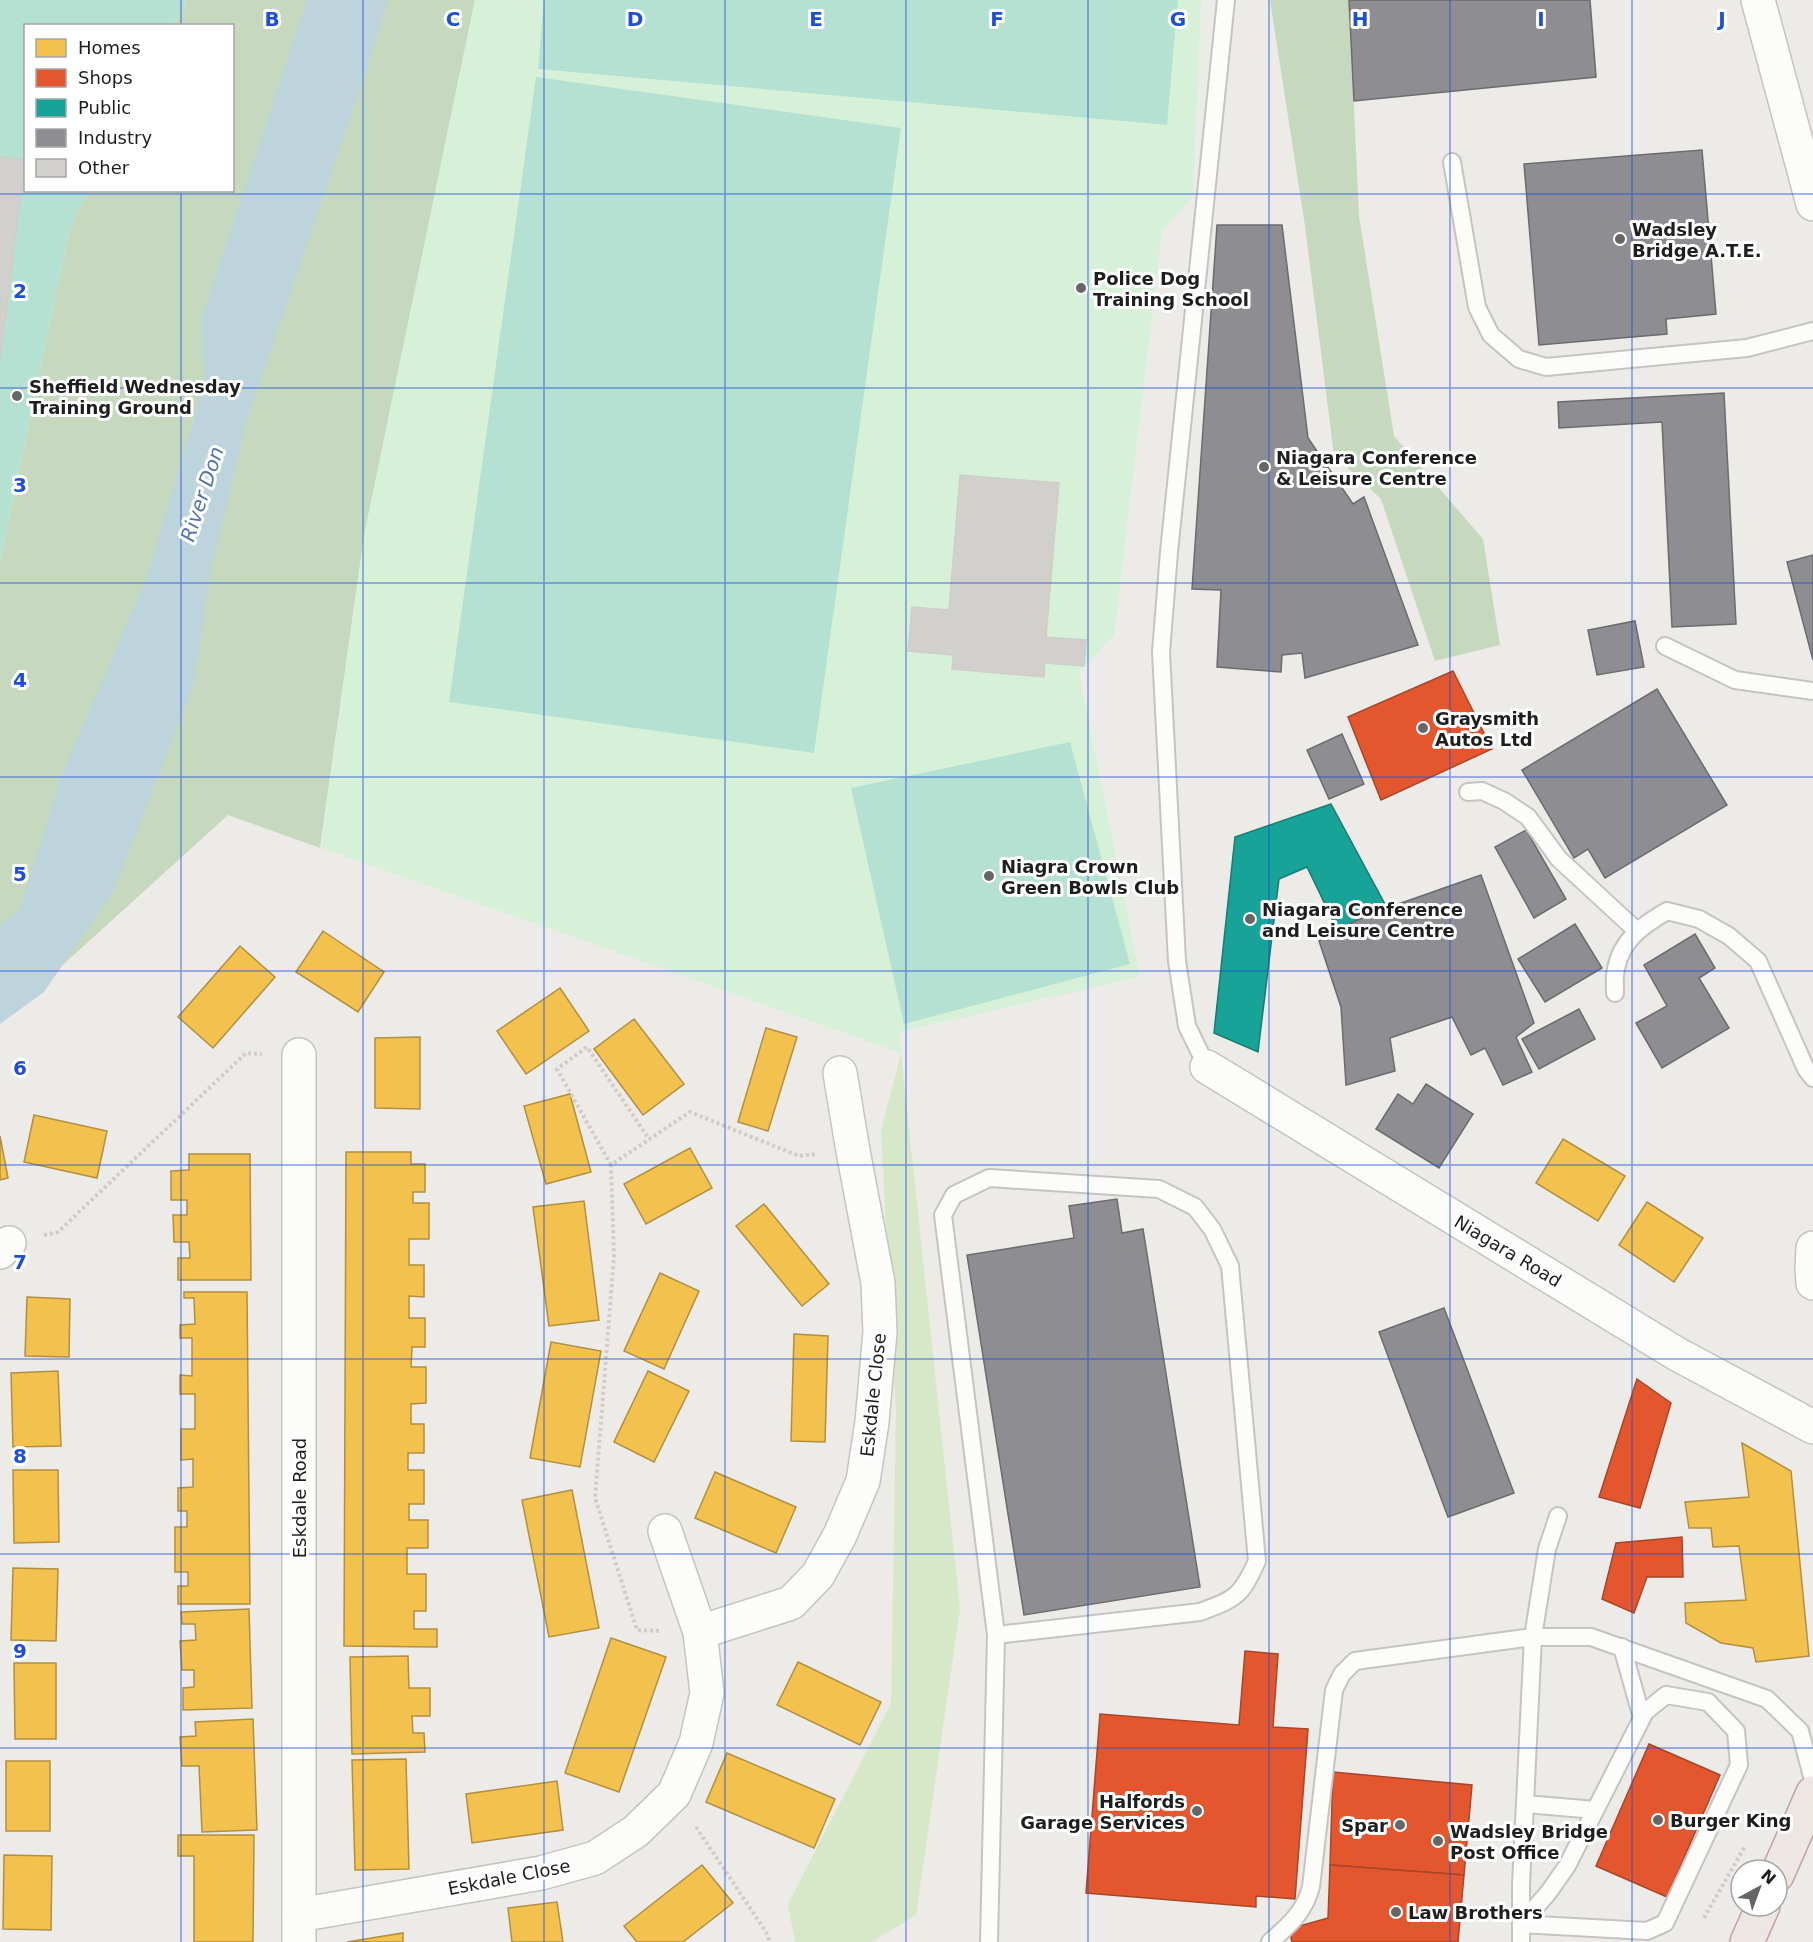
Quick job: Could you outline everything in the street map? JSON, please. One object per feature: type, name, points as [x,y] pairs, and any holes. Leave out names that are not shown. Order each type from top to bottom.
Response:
[{"type":"highway","points":[[1784,1858],[1813,1793]]},
{"type":"highway","points":[[1747,1942],[1758,1918]]},
{"type":"street","points":[[1758,0],[1813,204]]},
{"type":"street","name":"Eskdale Road","points":[[299,1054],[299,1928]]},
{"type":"street","name":"Niagara Road","points":[[1207,1066],[1677,1354],[1813,1427]]},
{"type":"street","name":"Eskdale Close","points":[[700,1632],[791,1603],[818,1575],[840,1535],[863,1481],[872,1422],[880,1322],[878,1283],[840,1073]]},
{"type":"street","points":[[1813,1248],[1813,1283]]},
{"type":"street","name":"Eskdale Close","points":[[299,1928],[541,1873],[595,1858],[636,1832],[674,1794],[696,1743],[707,1693],[700,1632],[665,1532]]},
{"type":"lane","points":[[1207,1066],[1187,1026],[1177,961],[1161,652],[1169,552],[1226,0]]},
{"type":"lane","points":[[1452,162],[1478,307],[1491,335],[1518,359],[1546,367],[1747,348],[1813,331]]},
{"type":"lane","points":[[1665,646],[1735,680],[1813,691]]},
{"type":"lane","points":[[1468,792],[1482,791],[1504,801],[1528,817],[1559,859],[1637,931]]},
{"type":"lane","points":[[1615,993],[1616,970],[1625,943],[1645,923],[1667,911],[1699,919],[1729,936],[1758,961],[1806,1068],[1813,1078]]},
{"type":"lane","points":[[989,1942],[996,1635],[943,1215],[954,1195],[989,1178],[1159,1189],[1195,1207],[1212,1229],[1230,1266],[1257,1561],[1248,1582],[1231,1600],[1200,1612],[996,1635]]},
{"type":"lane","points":[[1521,1942],[1533,1637],[1547,1549],[1558,1516]]},
{"type":"lane","points":[[1270,1942],[1290,1924],[1307,1903],[1311,1887],[1334,1690],[1342,1674],[1355,1661],[1533,1637],[1591,1637],[1767,1699],[1800,1731],[1813,1780]]},
{"type":"lane","points":[[1622,1647],[1642,1718]]},
{"type":"lane","points":[[1666,1695],[1708,1702],[1737,1731],[1739,1765],[1665,1923],[1647,1932],[1521,1924],[1548,1893],[1567,1866],[1645,1712],[1666,1695]]},
{"type":"lane","points":[[1526,1804],[1595,1810]]},
{"type":"path","points":[[649,1139],[587,1047],[557,1070],[611,1165],[614,1256],[595,1498],[637,1630],[700,1632]]},
{"type":"path","points":[[4,1247],[58,1232],[246,1053],[299,1054]]},
{"type":"path","points":[[611,1165],[690,1112],[799,1156],[853,1151]]},
{"type":"path","points":[[674,1794],[728,1873],[770,1942]]},
{"type":"green space","name":"Sheffield Wednesday Training Ground","points":[[0,0],[185,0],[175,24],[24,24],[24,192],[88,192],[69,230],[0,562]]},
{"type":"green space","points":[[185,0],[475,0],[364,536],[320,848],[228,815],[0,1022],[0,562],[69,230],[88,192],[234,192],[234,24],[175,24]]},
{"type":"green space","points":[[475,0],[1201,0],[1193,197],[1162,231],[1114,635],[1079,672],[1140,977],[899,1032],[901,1053],[321,848],[364,536]]},
{"type":"green space","points":[[544,0],[1178,0],[1167,125],[538,69]]},
{"type":"green space","points":[[1270,0],[1349,0],[1359,216],[1394,436],[1483,539],[1500,645],[1435,661],[1381,499],[1334,455],[1305,226]]},
{"type":"green space","points":[[536,77],[901,128],[814,753],[449,702]]},
{"type":"green space","name":"Niagra Crown Green Bowls Club","points":[[1070,742],[1130,964],[904,1024],[851,788]]},
{"type":"green space","points":[[901,1053],[960,1609],[916,1915],[872,1942],[795,1942],[788,1904],[891,1704],[896,1414],[881,1131]]},
{"type":"water","name":"River Don","points":[[307,0],[388,0],[372,54],[247,420],[211,570],[194,684],[114,890],[44,992],[0,1024],[0,925],[19,912],[62,774],[148,574],[204,382],[202,317]]},
{"type":"building: Homes","points":[[323,931],[384,972],[358,1012],[296,972]]},
{"type":"building: Homes","points":[[240,946],[275,977],[213,1048],[178,1017]]},
{"type":"building: Homes","points":[[560,988],[589,1031],[526,1074],[497,1031]]},
{"type":"building: Homes","points":[[634,1019],[684,1084],[643,1115],[594,1049]]},
{"type":"building: Homes","points":[[766,1028],[797,1037],[768,1131],[738,1122]]},
{"type":"building: Homes","points":[[420,1037],[420,1109],[375,1108],[375,1038]]},
{"type":"building: Homes","points":[[570,1094],[591,1172],[546,1184],[524,1106]]},
{"type":"building: Homes","points":[[34,1115],[107,1131],[97,1178],[24,1162]]},
{"type":"building: Homes","points":[[0,1136],[8,1178],[0,1180]]},
{"type":"building: Homes","points":[[1563,1139],[1625,1176],[1598,1221],[1536,1183]]},
{"type":"building: Homes","points":[[690,1148],[712,1188],[646,1224],[624,1184]]},
{"type":"building: Homes","points":[[346,1152],[411,1152],[411,1164],[425,1164],[425,1192],[413,1192],[413,1203],[429,1203],[429,1239],[409,1239],[409,1265],[424,1265],[424,1297],[409,1296],[409,1318],[425,1318],[425,1347],[412,1347],[411,1367],[426,1367],[426,1403],[411,1404],[411,1424],[424,1424],[424,1453],[408,1453],[408,1470],[424,1470],[424,1504],[409,1504],[409,1520],[428,1520],[428,1548],[407,1548],[407,1574],[426,1574],[426,1611],[414,1611],[414,1629],[437,1629],[437,1647],[344,1646]]},
{"type":"building: Homes","points":[[189,1154],[250,1154],[251,1280],[178,1280],[178,1258],[190,1258],[189,1242],[174,1242],[173,1215],[187,1215],[187,1200],[171,1200],[171,1171],[189,1170]]},
{"type":"building: Homes","points":[[584,1201],[599,1320],[549,1326],[533,1207]]},
{"type":"building: Homes","points":[[1647,1202],[1703,1238],[1674,1282],[1619,1245]]},
{"type":"building: Homes","points":[[764,1204],[829,1284],[802,1306],[736,1226]]},
{"type":"building: Homes","points":[[660,1273],[699,1291],[664,1369],[624,1351]]},
{"type":"building: Homes","points":[[184,1292],[247,1292],[250,1604],[178,1604],[178,1586],[188,1586],[188,1572],[175,1572],[175,1527],[187,1527],[187,1511],[178,1511],[178,1488],[193,1487],[193,1459],[181,1460],[181,1429],[195,1429],[195,1394],[180,1394],[180,1375],[192,1376],[192,1338],[180,1338],[180,1325],[195,1324],[194,1298],[184,1298]]},
{"type":"building: Homes","points":[[27,1297],[70,1299],[69,1357],[25,1356]]},
{"type":"building: Homes","points":[[794,1334],[828,1336],[825,1442],[791,1441]]},
{"type":"building: Homes","points":[[551,1342],[601,1351],[580,1467],[530,1458]]},
{"type":"building: Homes","points":[[58,1371],[61,1446],[13,1447],[11,1373]]},
{"type":"building: Homes","points":[[648,1371],[689,1391],[654,1462],[614,1442]]},
{"type":"building: Homes","points":[[1742,1443],[1791,1471],[1809,1656],[1756,1662],[1753,1648],[1721,1643],[1686,1623],[1685,1603],[1746,1600],[1739,1546],[1713,1547],[1711,1528],[1689,1528],[1685,1502],[1749,1497]]},
{"type":"building: Homes","points":[[13,1470],[58,1470],[59,1542],[14,1543]]},
{"type":"building: Homes","points":[[715,1472],[796,1507],[776,1553],[695,1518]]},
{"type":"building: Homes","points":[[572,1490],[599,1628],[549,1637],[522,1500]]},
{"type":"building: Homes","points":[[13,1568],[58,1569],[56,1641],[11,1640]]},
{"type":"building: Homes","points":[[249,1609],[252,1708],[183,1710],[183,1688],[194,1687],[194,1670],[182,1670],[180,1641],[196,1640],[195,1624],[182,1624],[181,1612]]},
{"type":"building: Homes","points":[[611,1638],[666,1657],[619,1792],[565,1773]]},
{"type":"building: Homes","points":[[408,1656],[409,1688],[430,1688],[430,1716],[412,1716],[413,1733],[424,1733],[425,1752],[352,1754],[350,1657]]},
{"type":"building: Homes","points":[[798,1662],[881,1702],[860,1745],[777,1705]]},
{"type":"building: Homes","points":[[14,1663],[56,1663],[56,1739],[15,1739]]},
{"type":"building: Homes","points":[[253,1719],[257,1830],[202,1832],[199,1766],[182,1766],[180,1737],[196,1736],[195,1722]]},
{"type":"building: Homes","points":[[727,1753],[835,1799],[814,1848],[706,1802]]},
{"type":"building: Homes","points":[[406,1759],[409,1869],[355,1870],[352,1760]]},
{"type":"building: Homes","points":[[6,1761],[50,1761],[50,1831],[6,1831]]},
{"type":"building: Homes","points":[[557,1781],[563,1830],[472,1843],[466,1794]]},
{"type":"building: Homes","points":[[178,1835],[254,1835],[253,1942],[194,1942],[194,1856],[178,1856]]},
{"type":"building: Homes","points":[[4,1855],[52,1856],[51,1930],[3,1929]]},
{"type":"building: Homes","points":[[702,1865],[733,1903],[683,1942],[637,1942],[624,1926]]},
{"type":"building: Homes","points":[[557,1902],[563,1942],[512,1942],[508,1908]]},
{"type":"building: Homes","points":[[403,1933],[403,1942],[347,1942]]},
{"type":"building: Shops","points":[[1453,671],[1492,749],[1381,800],[1348,717]]},
{"type":"building: Shops","points":[[1637,1379],[1671,1403],[1640,1508],[1599,1497]]},
{"type":"building: Shops","points":[[1682,1537],[1683,1577],[1647,1577],[1634,1613],[1602,1599],[1616,1543]]},
{"type":"building: Shops","name":"Halfords Garage Services","points":[[1245,1651],[1278,1654],[1273,1727],[1308,1729],[1295,1899],[1256,1896],[1256,1907],[1086,1893],[1100,1714],[1239,1725]]},
{"type":"building: Shops","name":"Burger King","points":[[1649,1744],[1720,1775],[1667,1897],[1596,1866]]},
{"type":"building: Shops","name":"Spar","points":[[1333,1772],[1472,1785],[1464,1875],[1330,1865]]},
{"type":"building: Shops","points":[[1330,1865],[1464,1875],[1458,1942],[1292,1942],[1289,1929],[1328,1918]]},
{"type":"building: Public","name":"Niagara Conference and Leisure Centre","points":[[1331,804],[1387,908],[1337,929],[1307,867],[1279,879],[1258,1052],[1214,1033],[1235,837]]},
{"type":"building: Industry","points":[[1349,0],[1590,0],[1596,77],[1354,101]]},
{"type":"building: Industry","name":"Wadsley Bridge A.T.E.","points":[[1702,150],[1716,314],[1666,319],[1667,334],[1539,345],[1524,164]]},
{"type":"building: Industry","name":"Niagara Conference & Leisure Centre","points":[[1217,225],[1282,225],[1308,438],[1353,504],[1364,497],[1418,645],[1305,678],[1302,653],[1282,655],[1281,672],[1217,667],[1221,590],[1192,589]]},
{"type":"building: Industry","points":[[1724,393],[1736,624],[1672,627],[1662,422],[1559,428],[1558,402]]},
{"type":"building: Industry","points":[[1813,555],[1813,660],[1787,562]]},
{"type":"building: Industry","points":[[1635,621],[1644,667],[1597,675],[1588,630]]},
{"type":"building: Industry","points":[[1657,689],[1727,805],[1605,878],[1588,849],[1574,858],[1522,770]]},
{"type":"building: Industry","points":[[1342,734],[1364,784],[1329,799],[1307,750]]},
{"type":"building: Industry","points":[[1526,830],[1566,899],[1534,918],[1495,847]]},
{"type":"building: Industry","points":[[1481,875],[1534,1023],[1516,1037],[1532,1072],[1503,1085],[1485,1048],[1471,1055],[1452,1017],[1390,1038],[1395,1071],[1346,1085],[1341,1007],[1319,941],[1337,929],[1387,908]]},
{"type":"building: Industry","points":[[1575,924],[1602,968],[1545,1002],[1518,959]]},
{"type":"building: Industry","points":[[1695,934],[1715,968],[1699,978],[1729,1028],[1662,1068],[1636,1023],[1667,1006],[1644,965]]},
{"type":"building: Industry","points":[[1579,1009],[1595,1039],[1539,1069],[1522,1039]]},
{"type":"building: Industry","points":[[1426,1084],[1473,1114],[1439,1168],[1376,1129],[1398,1094],[1413,1104]]},
{"type":"building: Industry","points":[[1117,1199],[1122,1233],[1143,1229],[1200,1587],[1024,1615],[967,1255],[1074,1238],[1069,1206]]},
{"type":"building: Industry","points":[[1444,1308],[1514,1493],[1448,1517],[1379,1332]]},
{"type":"building: Other","points":[[0,157],[24,160],[24,168],[0,361]]},
{"type":"building: Other","points":[[960,475],[1059,483],[1046,637],[1086,640],[1084,666],[1045,663],[1044,677],[952,669],[953,655],[908,651],[912,607],[949,610]]},
{"type":"place","name":"Wadsley Bridge A.T.E.","points":[[1620,239]]},
{"type":"place","name":"Police Dog Training School","points":[[1081,288]]},
{"type":"place","name":"Sheffield Wednesday Training Ground","points":[[17,396]]},
{"type":"place","name":"Niagara Conference & Leisure Centre","points":[[1264,467]]},
{"type":"place","name":"Graysmith Autos Ltd","points":[[1423,728]]},
{"type":"place","name":"Niagra Crown Green Bowls Club","points":[[989,876]]},
{"type":"place","name":"Niagara Conference and Leisure Centre","points":[[1250,919]]},
{"type":"place","name":"Halfords Garage Services","points":[[1197,1811]]},
{"type":"place","name":"Burger King","points":[[1658,1820]]},
{"type":"place","name":"Spar","points":[[1400,1825]]},
{"type":"place","name":"Wadsley Bridge Post Office","points":[[1438,1841]]},
{"type":"place","name":"Law Brothers","points":[[1396,1912]]}]
